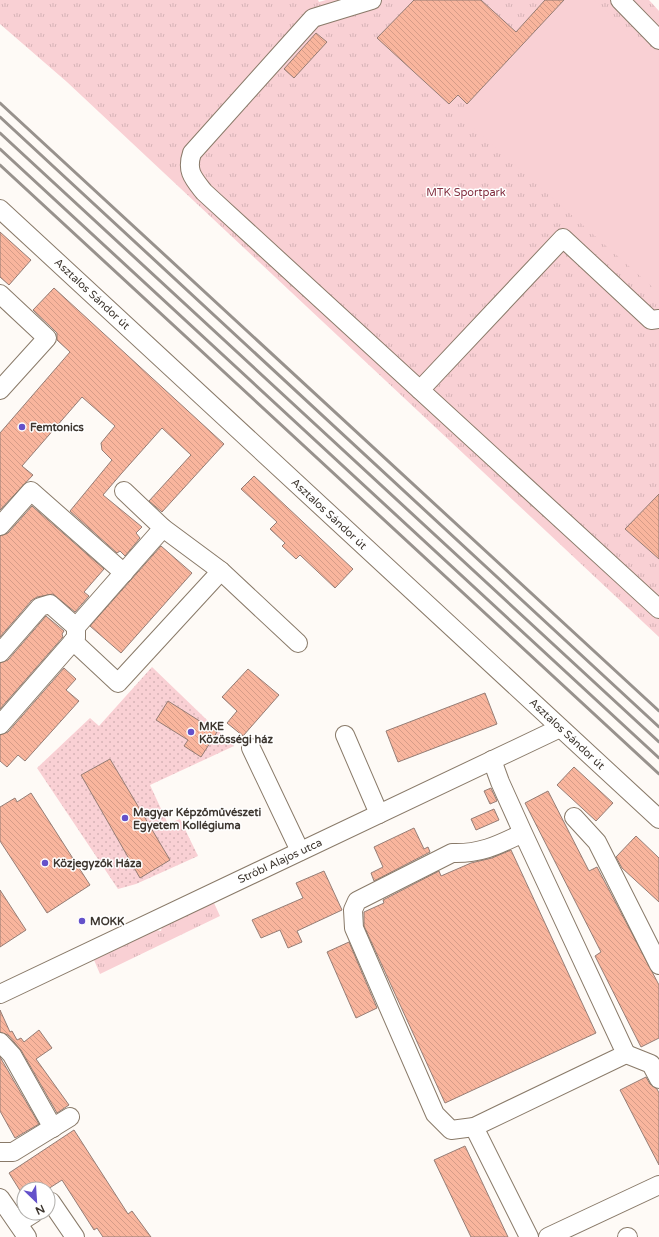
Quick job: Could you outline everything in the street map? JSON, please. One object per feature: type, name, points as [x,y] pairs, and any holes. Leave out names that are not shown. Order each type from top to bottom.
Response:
[{"type":"street","points":[[372,0],[313,18],[192,153],[188,164],[193,178],[204,192],[659,609]]},
{"type":"street","points":[[620,0],[659,40]]},
{"type":"street","name":"Asztalos Sándor út","points":[[0,209],[659,819]]},
{"type":"street","points":[[420,390],[563,238],[651,320],[659,319]]},
{"type":"street","points":[[0,294],[47,338],[0,390]]},
{"type":"street","points":[[0,526],[31,490],[124,573]]},
{"type":"street","points":[[124,491],[164,528],[220,571],[298,643]]},
{"type":"street","points":[[0,725],[124,573],[164,528]]},
{"type":"street","points":[[0,653],[40,607],[50,604],[74,634],[118,683],[220,571]]},
{"type":"street","name":"Stróbl Alajos utca","points":[[0,993],[560,728]]},
{"type":"street","points":[[344,735],[379,814]]},
{"type":"street","points":[[251,748],[300,851]]},
{"type":"street","points":[[492,760],[500,782],[523,833],[626,1054],[651,1064],[659,1079]]},
{"type":"street","points":[[574,817],[596,842],[655,943],[659,964]]},
{"type":"street","points":[[523,833],[489,849],[470,854],[452,853],[357,901],[353,910],[354,928],[435,1114],[451,1130],[474,1127],[626,1054]]},
{"type":"street","points":[[0,1042],[12,1055],[53,1128]]},
{"type":"street","points":[[0,1152],[13,1152],[70,1117]]},
{"type":"street","points":[[474,1127],[529,1237]]},
{"type":"street","points":[[548,1237],[659,1185]]},
{"type":"street","points":[[0,1198],[23,1230],[29,1221]]},
{"type":"street","points":[[56,1210],[75,1237]]},
{"type":"green space","name":"MTK Sportpark","points":[[0,0],[318,0],[319,2],[326,0],[649,0],[659,11],[659,637],[67,82],[0,24]]},
{"type":"green space","points":[[564,0],[594,0],[659,60],[659,293],[458,114]]},
{"type":"green space","points":[[152,667],[234,746],[150,785],[168,824],[180,819],[198,856],[136,884],[118,889],[37,768],[90,718],[99,726]]},
{"type":"green space","points":[[214,903],[220,916],[100,974],[94,960],[156,930],[161,931],[162,927]]},
{"type":"building","points":[[414,0],[481,0],[516,32],[545,0],[564,0],[467,104],[458,95],[449,104],[377,38]]},
{"type":"building","points":[[316,33],[327,42],[294,78],[284,69]]},
{"type":"building","points":[[0,232],[31,260],[9,285],[0,277]]},
{"type":"building","points":[[54,288],[224,444],[162,512],[149,501],[191,455],[162,428],[121,474],[103,495],[142,527],[136,533],[140,538],[125,556],[120,551],[117,553],[70,511],[112,460],[102,450],[101,443],[115,426],[82,397],[22,466],[33,475],[0,510],[0,433],[70,352],[57,340],[57,333],[33,310]]},
{"type":"building","points":[[254,476],[353,569],[335,588],[300,555],[296,559],[282,546],[285,543],[270,529],[277,522],[241,489]]},
{"type":"building","points":[[659,494],[659,559],[625,529]]},
{"type":"building","points":[[32,506],[104,569],[84,592],[89,596],[75,612],[53,594],[37,597],[32,600],[0,637],[0,536],[8,533]]},
{"type":"building","points":[[161,546],[192,573],[121,653],[90,626]]},
{"type":"building","points":[[46,616],[64,631],[62,634],[63,637],[0,709],[0,663],[8,660]]},
{"type":"building","points":[[64,668],[76,679],[66,690],[79,701],[25,761],[18,755],[7,767],[0,761],[0,735],[8,732]]},
{"type":"building","points":[[248,669],[279,695],[243,736],[227,723],[237,711],[222,697]]},
{"type":"building","points":[[485,693],[497,724],[398,762],[386,731]]},
{"type":"building","name":"MKE Közösségi ház","points":[[168,701],[217,732],[201,757],[184,746],[188,740],[156,720]]},
{"type":"building","name":"Magyar Képzőművészeti Egyetem Kollégiuma","points":[[110,759],[170,860],[140,878],[81,775]]},
{"type":"building","points":[[574,767],[613,803],[596,821],[557,785]]},
{"type":"building","points":[[491,788],[497,801],[490,804],[484,791]]},
{"type":"building","points":[[548,791],[589,871],[597,867],[659,985],[659,1038],[641,1047],[595,956],[601,952],[525,803]]},
{"type":"building","name":"Közjegyzők Háza","points":[[31,793],[90,885],[47,913],[0,841],[0,807],[15,798],[17,802]]},
{"type":"building","points":[[494,809],[499,820],[476,830],[471,819]]},
{"type":"building","points":[[414,828],[424,849],[428,847],[430,852],[374,881],[371,873],[383,867],[374,847]]},
{"type":"building","points":[[636,836],[659,858],[659,902],[622,868],[616,857]]},
{"type":"building","points":[[511,850],[596,1033],[445,1103],[364,926],[364,912],[384,903],[383,900],[439,871],[441,876],[471,863],[492,858]]},
{"type":"building","points":[[324,871],[342,910],[297,931],[302,942],[288,948],[280,930],[261,938],[252,920],[303,898],[296,883]]},
{"type":"building","points":[[0,890],[26,930],[0,947]]},
{"type":"building","points":[[349,942],[377,1008],[356,1018],[327,952]]},
{"type":"building","points":[[0,1010],[10,1032],[12,1031],[17,1040],[21,1038],[24,1042],[39,1030],[52,1048],[36,1059],[69,1105],[57,1113],[21,1050],[8,1035],[0,1032]]},
{"type":"building","points":[[0,1057],[39,1124],[15,1138],[0,1111]]},
{"type":"building","points":[[646,1077],[650,1084],[657,1089],[659,1093],[659,1165],[620,1090]]},
{"type":"building","points":[[74,1130],[128,1214],[132,1211],[151,1237],[103,1237],[97,1228],[94,1230],[62,1180],[56,1184],[56,1181],[16,1181],[16,1184],[9,1173]]},
{"type":"building","points":[[465,1146],[508,1237],[471,1237],[434,1160]]},
{"type":"railway","points":[[0,103],[659,711]]},
{"type":"railway","points":[[0,117],[659,727]]},
{"type":"railway","points":[[0,133],[659,742]]},
{"type":"railway","points":[[0,149],[659,758]]},
{"type":"railway","points":[[0,165],[659,774]]},
{"type":"place","name":"Femtonics","points":[[22,427]]},
{"type":"place","name":"MKE Közösségi ház","points":[[191,732]]},
{"type":"place","name":"Magyar Képzőművészeti Egyetem Kollégiuma","points":[[125,818]]},
{"type":"place","name":"Közjegyzők Háza","points":[[45,863]]},
{"type":"place","name":"MOKK","points":[[82,921]]}]
